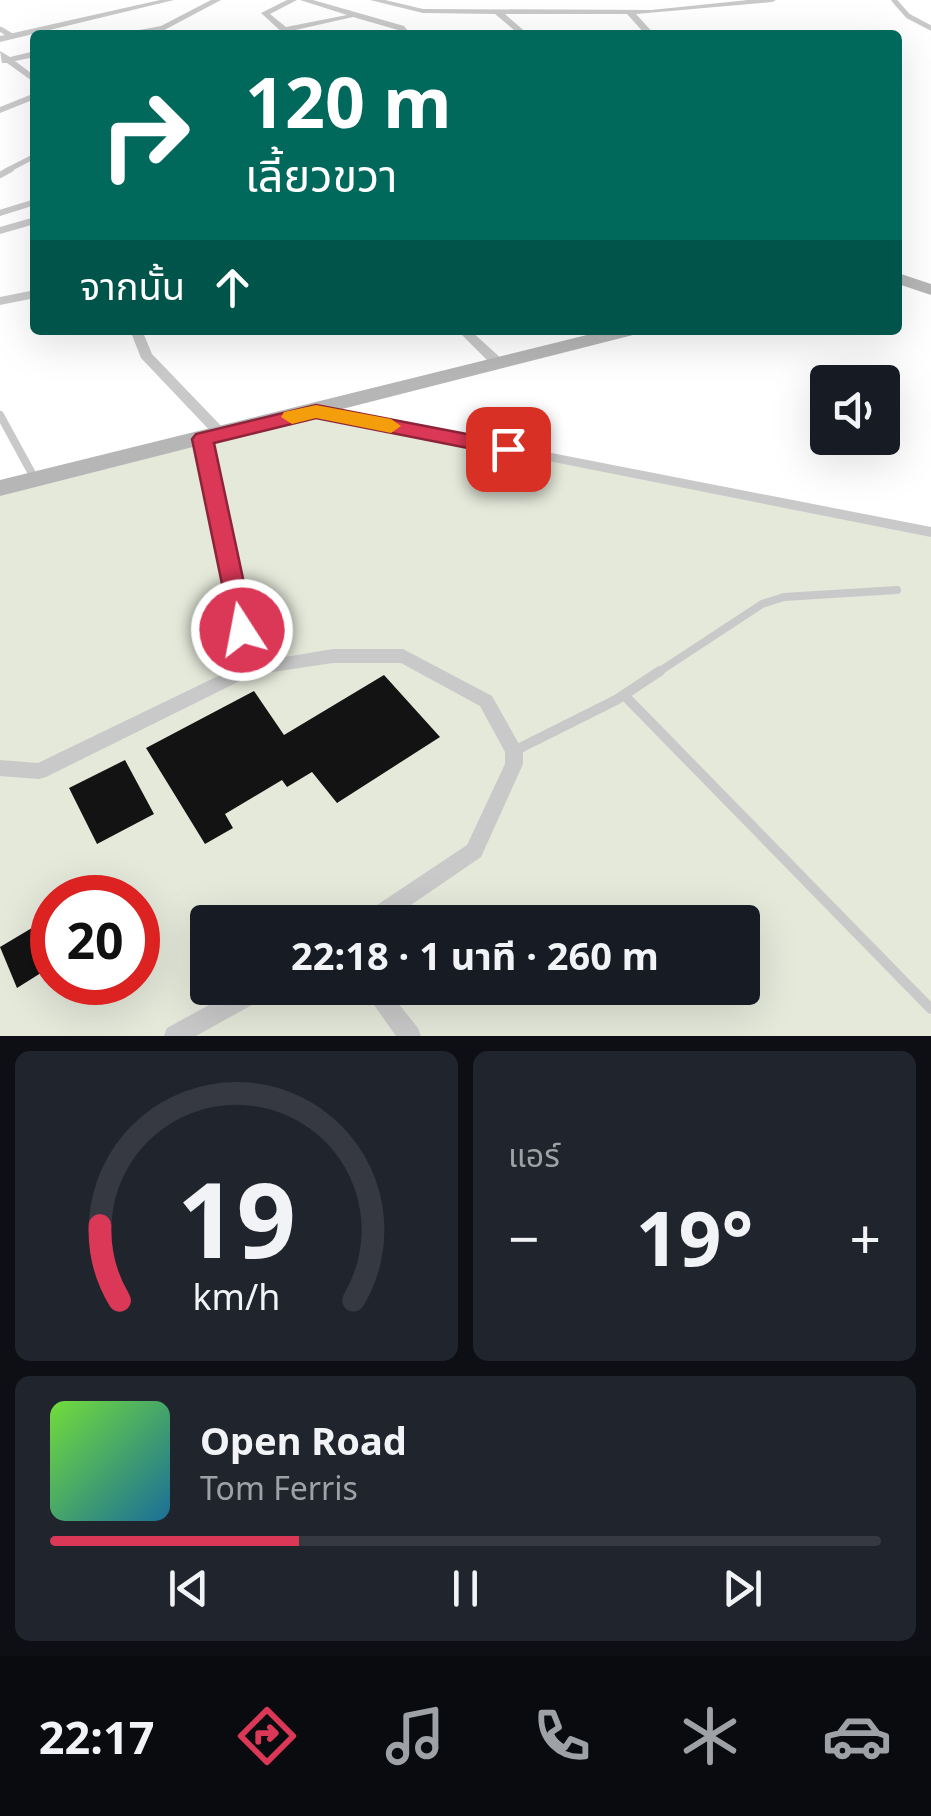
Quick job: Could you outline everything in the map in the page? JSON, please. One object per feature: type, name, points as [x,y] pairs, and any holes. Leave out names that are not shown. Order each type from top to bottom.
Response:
[{"type":"street","points":[[38,30],[170,0]]},
{"type":"street","points":[[153,30],[217,0]]},
{"type":"street","points":[[285,30],[265,12],[293,0]]},
{"type":"street","points":[[304,0],[396,30]]},
{"type":"street","points":[[374,0],[422,11],[498,12],[628,12],[772,0]]},
{"type":"street","points":[[124,10],[144,30]]},
{"type":"street","points":[[498,12],[519,30]]},
{"type":"street","points":[[628,12],[646,30]]},
{"type":"street","points":[[300,30],[355,16]]},
{"type":"street","points":[[0,39],[30,32]]},
{"type":"street","points":[[3,59],[30,55]]},
{"type":"street","points":[[3,59],[30,77]]},
{"type":"street","points":[[0,109],[30,98]]},
{"type":"street","points":[[0,231],[30,222]]},
{"type":"street","points":[[902,279],[931,290]]},
{"type":"street","points":[[0,300],[30,295]]},
{"type":"street","points":[[138,335],[146,354],[212,437]]},
{"type":"street","points":[[468,335],[499,364]]},
{"type":"street","points":[[0,488],[611,335]]},
{"type":"street","points":[[316,411],[931,532]]},
{"type":"street","points":[[0,768],[39,771],[249,668],[333,656],[403,656],[486,701],[514,750],[514,764],[474,850],[393,905]]},
{"type":"street","points":[[175,1036],[230,1005]]},
{"type":"street","points":[[387,1005],[410,1036]]},
{"type":"lane","points":[[894,0],[908,16],[931,28]]},
{"type":"lane","points":[[0,29],[12,36]]},
{"type":"lane","points":[[0,175],[30,159]]},
{"type":"lane","points":[[0,212],[30,203]]},
{"type":"lane","points":[[0,415],[35,479]]},
{"type":"lane","points":[[212,437],[249,668]]},
{"type":"lane","points":[[514,750],[624,695],[769,601],[897,590]]},
{"type":"lane","points":[[624,695],[931,1008]]},
{"type":"shaded area","points":[[316,411],[931,532],[931,1036],[0,1036],[0,488]]},
{"type":"building","points":[[384,675],[440,737],[337,803],[312,772],[287,787],[282,780],[225,814],[233,828],[205,844],[146,748],[254,691],[284,735]]},
{"type":"building","points":[[125,760],[154,814],[97,844],[69,788]]},
{"type":"building","points":[[30,929],[30,980],[17,988],[0,947]]},
{"type":"slow traffic","points":[[292,417],[316,411],[391,426]]},
{"type":"route","points":[[242,630],[203,439],[316,411],[508,449]]}]
